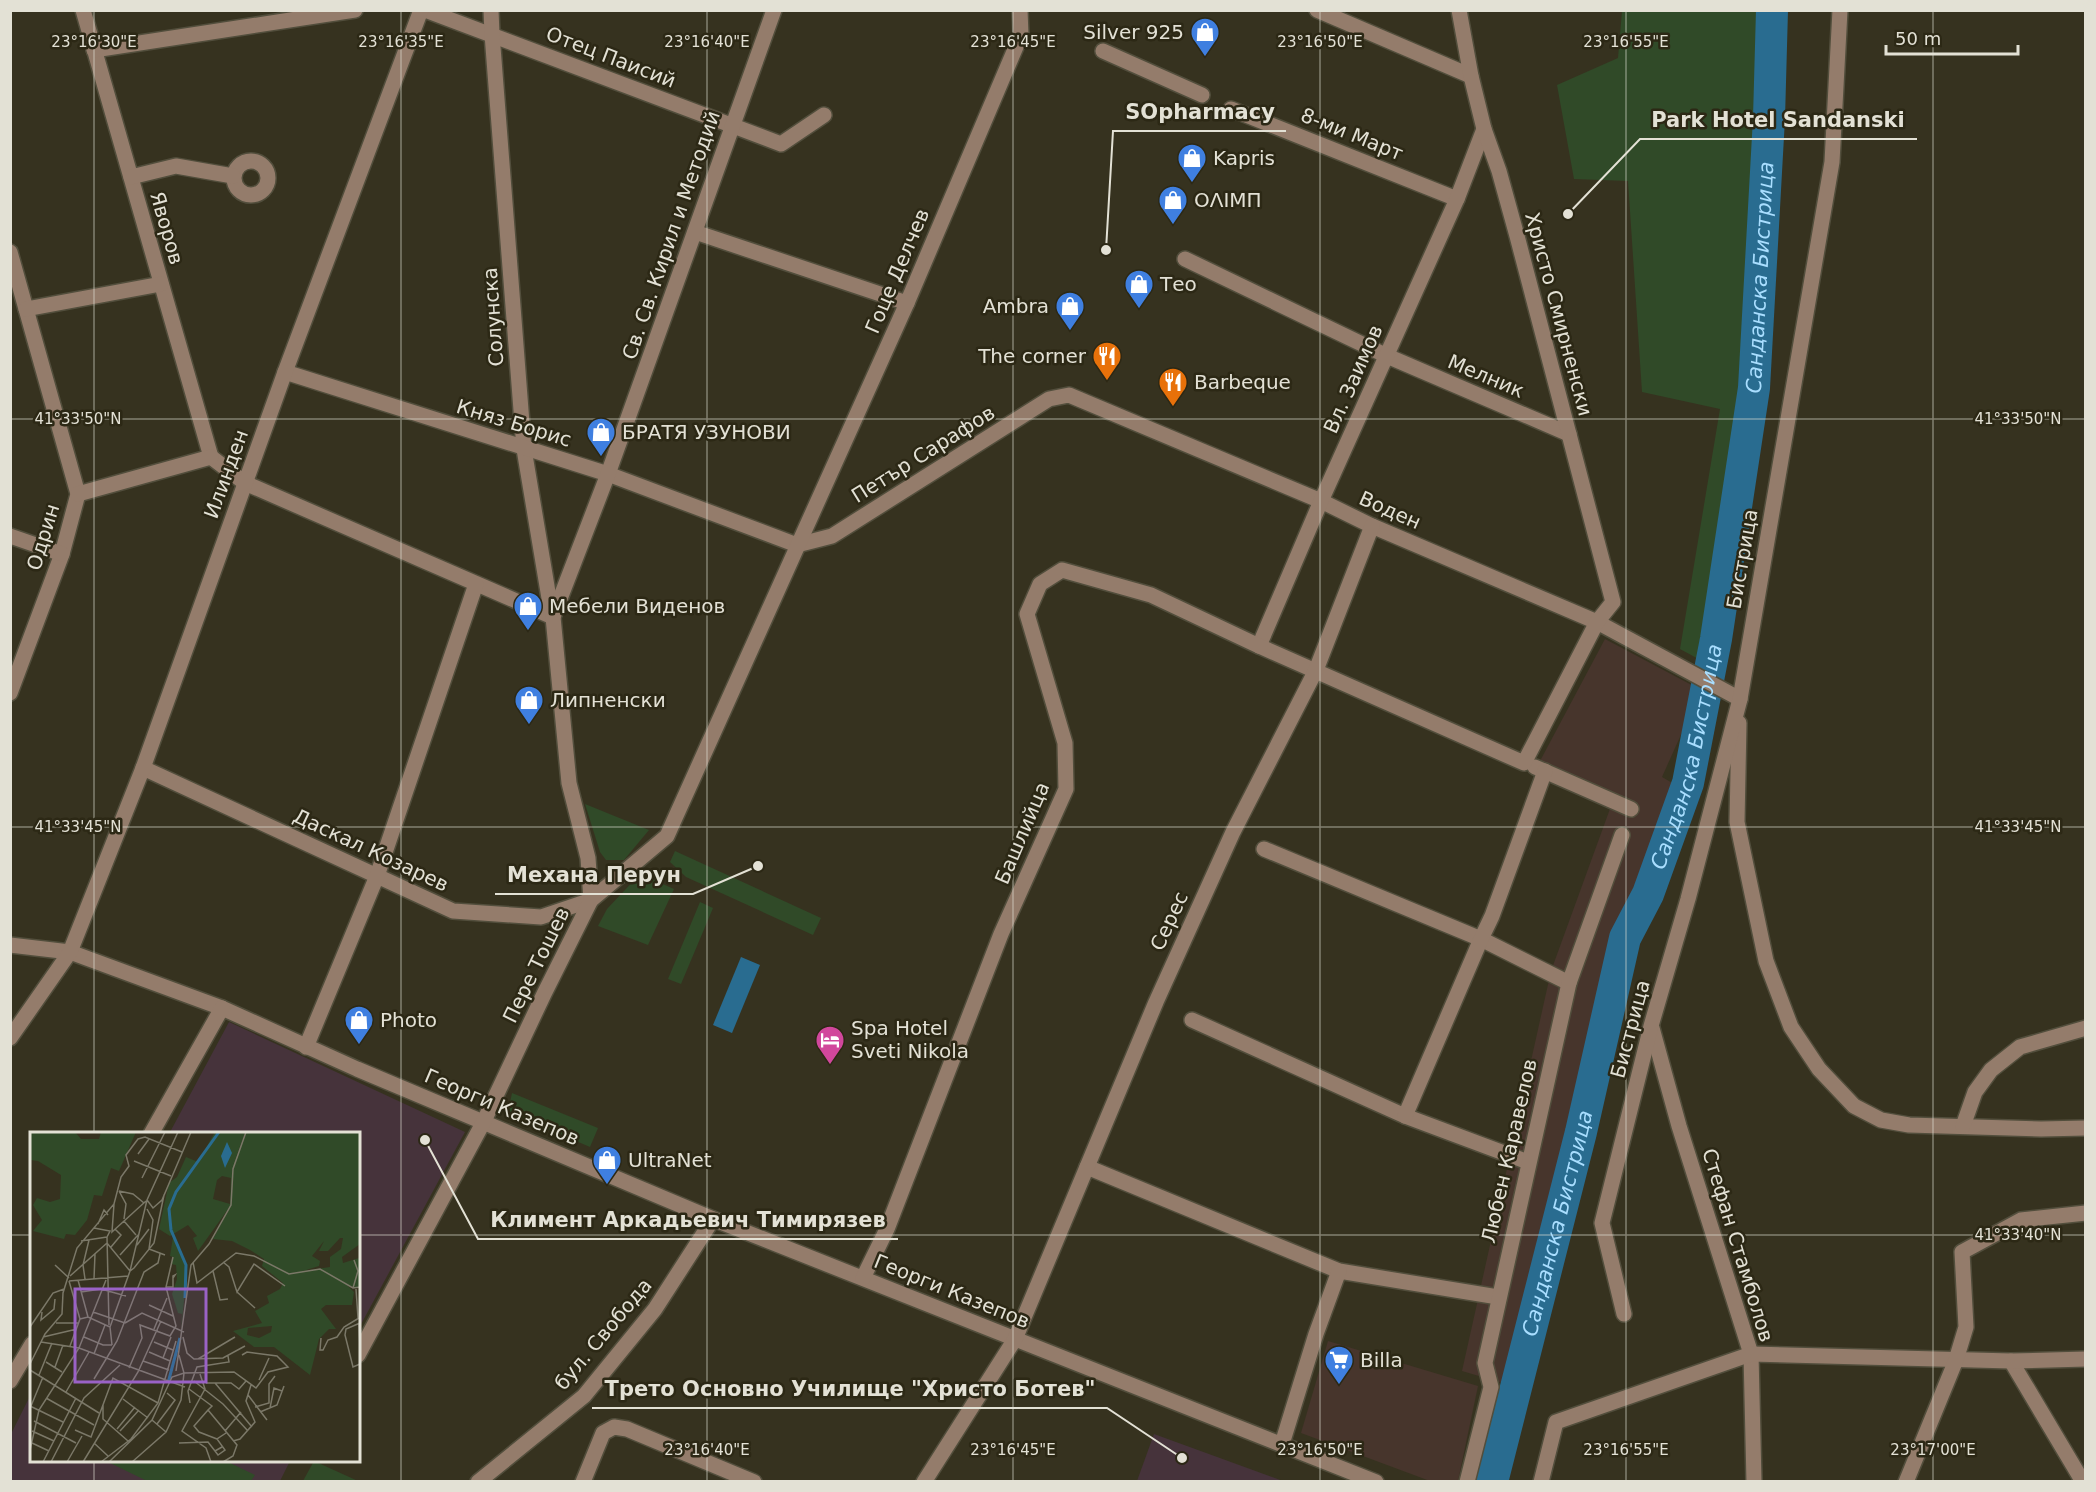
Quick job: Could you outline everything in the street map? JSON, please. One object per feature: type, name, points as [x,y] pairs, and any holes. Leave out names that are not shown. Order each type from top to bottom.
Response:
[{"type":"street","name":"Яворов","points":[[83,10],[211,457]]},
{"type":"street","points":[[94,50],[355,10]]},
{"type":"street","name":"Отец Паисий","points":[[423,10],[781,144],[824,115]]},
{"type":"street","name":"Илинден","points":[[10,1038],[70,952],[143,768],[285,372],[423,10]]},
{"type":"street","name":"Солунска","points":[[491,10],[524,448],[553,617],[569,783],[588,858],[591,900]]},
{"type":"street","name":"Св. Св. Кирил и Методий","points":[[553,617],[608,474],[774,10]]},
{"type":"street","name":"Гоце Делчев","points":[[797,545],[907,303],[1021,35],[1020,10]]},
{"type":"street","points":[[1317,10],[1471,76]]},
{"type":"street","name":"Христо Смирненски","points":[[1459,10],[1471,76],[1484,129],[1505,193],[1613,602],[1598,622]]},
{"type":"street","name":"Бистрица","points":[[1623,1314],[1602,1222],[1651,1026],[1688,899],[1740,699],[1832,162],[1840,10]]},
{"type":"street","points":[[1103,51],[1202,95]]},
{"type":"street","name":"8-ми Март","points":[[1232,109],[1457,199]]},
{"type":"street","name":"Вл. Заимов","points":[[1260,646],[1321,501],[1457,199],[1484,129]]},
{"type":"street","points":[[131,177],[176,166],[233,176]]},
{"type":"street","points":[[695,232],[907,303]]},
{"type":"street","name":"Одрин","points":[[10,252],[78,494],[62,554],[10,693]]},
{"type":"street","name":"Мелник","points":[[1185,259],[1387,356],[1569,434]]},
{"type":"street","points":[[27,309],[161,284]]},
{"type":"street","name":"Княз Борис","points":[[285,372],[608,474],[797,545]]},
{"type":"street","name":"Воден","points":[[1069,395],[1321,501],[1372,526],[1598,622],[1740,699]]},
{"type":"street","name":"Петър Сарафов","points":[[797,545],[832,536],[1049,399],[1069,395]]},
{"type":"street","points":[[78,494],[211,457],[245,483],[553,617]]},
{"type":"street","name":"Серес","points":[[924,1482],[1015,1339],[1156,1002],[1228,843],[1316,670],[1372,526]]},
{"type":"street","points":[[10,536],[62,554]]},
{"type":"street","name":"Пере Тошев","points":[[360,1351],[483,1123],[591,900],[667,836],[797,545]]},
{"type":"street","name":"Башлийца","points":[[863,1278],[887,1229],[1001,934],[1066,789],[1065,742],[1027,614],[1040,584],[1062,570],[1150,595],[1260,646],[1631,809]]},
{"type":"street","points":[[306,1047],[377,876],[476,584]]},
{"type":"street","points":[[1524,763],[1598,622]]},
{"type":"street","points":[[10,652],[27,648]]},
{"type":"street","points":[[1740,699],[1737,822],[1766,961],[1791,1027],[1819,1069],[1854,1106],[1881,1120],[1909,1125],[2085,1128]]},
{"type":"street","name":"Даскал Козарев","points":[[143,768],[453,911],[541,917],[591,900]]},
{"type":"street","points":[[1405,1116],[1480,939],[1492,916],[1545,771]]},
{"type":"street","name":"Любен Каравелов","points":[[1467,1482],[1491,1387],[1485,1363],[1498,1297],[1569,983],[1622,835]]},
{"type":"street","points":[[1264,849],[1480,939],[1569,983]]},
{"type":"street","name":"Георги Казепов","points":[[10,945],[70,952],[222,1008],[306,1047],[713,1219],[1376,1482]]},
{"type":"street","points":[[152,1132],[222,1008]]},
{"type":"street","points":[[1192,1020],[1405,1116],[1528,1162]]},
{"type":"street","name":"Стефан Стамболов","points":[[1651,1026],[1679,1126],[1751,1354],[1754,1482]]},
{"type":"street","points":[[1963,1126],[1975,1092],[1991,1070],[2020,1047],[2085,1028]]},
{"type":"street","points":[[1087,1167],[1339,1271],[1498,1297]]},
{"type":"street","points":[[1906,1482],[1956,1360],[1966,1327],[1962,1252],[2022,1220],[2085,1213]]},
{"type":"street","name":"бул. Свобода","points":[[478,1482],[584,1396],[655,1309],[713,1219]]},
{"type":"street","points":[[1282,1444],[1316,1334],[1339,1271]]},
{"type":"street","points":[[10,1381],[30,1347]]},
{"type":"street","points":[[1541,1482],[1556,1422],[1751,1354],[2011,1361],[2085,1359]]},
{"type":"street","points":[[2011,1361],[2083,1482]]},
{"type":"street","points":[[583,1482],[603,1433],[614,1427],[627,1429],[754,1482]]},
{"type":"shaded area","points":[[1605,639],[1701,690],[1662,777],[1681,788],[1597,996],[1506,1384],[1462,1371],[1551,971],[1615,795],[1540,761]]},
{"type":"shaded area","points":[[229,1022],[465,1132],[360,1326],[360,1132],[170,1132]]},
{"type":"shaded area","points":[[1328,1341],[1478,1386],[1458,1481],[1430,1481],[1301,1433]]},
{"type":"shaded area","points":[[30,1396],[30,1462],[290,1462],[280,1481],[11,1482],[11,1434]]},
{"type":"shaded area","points":[[1154,1434],[1283,1481],[1137,1481]]},
{"type":"green space","points":[[1622,11],[1764,11],[1742,412],[1704,662],[1680,649],[1720,409],[1642,392],[1628,181],[1574,179],[1557,85],[1618,58]]},
{"type":"green space","points":[[585,804],[649,830],[624,860],[606,860],[600,852]]},
{"type":"green space","points":[[675,851],[821,918],[813,935],[686,877],[670,862]]},
{"type":"green space","points":[[640,874],[674,889],[648,945],[598,926],[607,909]]},
{"type":"green space","points":[[700,902],[713,908],[681,984],[668,979]]},
{"type":"green space","points":[[512,1093],[598,1128],[590,1147],[508,1112]]},
{"type":"green space","points":[[108,1462],[228,1462],[255,1475],[251,1481],[147,1481]]},
{"type":"green space","points":[[313,1462],[316,1462],[358,1481],[303,1481]]},
{"type":"water","points":[[741,957],[760,965],[732,1033],[713,1025]]},
{"type":"waterway","name":"Санданска Бистрица","points":[[1492,1482],[1581,1132],[1625,938],[1648,894],[1688,783],[1716,639],[1754,388],[1769,118],[1772,10]]},
{"type":"place","name":"Silver 925","points":[[1205,58]]},
{"type":"place","name":"Kapris","points":[[1192,184]]},
{"type":"place","name":"Park Hotel Sandanski","points":[[1568,214]]},
{"type":"place","name":"ΟΛΙΜΠ","points":[[1173,226]]},
{"type":"place","name":"SOpharmacy","points":[[1106,250]]},
{"type":"place","name":"Тео","points":[[1139,310]]},
{"type":"place","name":"Ambra","points":[[1070,332]]},
{"type":"place","name":"The corner","points":[[1107,382]]},
{"type":"place","name":"Barbeque","points":[[1173,408]]},
{"type":"place","name":"БРАТЯ УЗУНОВИ","points":[[601,458]]},
{"type":"place","name":"Мебели Виденов","points":[[528,632]]},
{"type":"place","name":"Липненски","points":[[529,726]]},
{"type":"place","name":"Механа Перун","points":[[758,866]]},
{"type":"place","name":"Photo","points":[[359,1046]]},
{"type":"place","name":"Spa Hotel Sveti Nikola","points":[[830,1066]]},
{"type":"place","name":"Климент Аркадьевич Тимирязев","points":[[425,1140]]},
{"type":"place","name":"UltraNet","points":[[607,1186]]},
{"type":"place","name":"Billa","points":[[1339,1386]]},
{"type":"place","name":"Трето Основно Училище \"Христо Ботев\"","points":[[1182,1458]]}]
